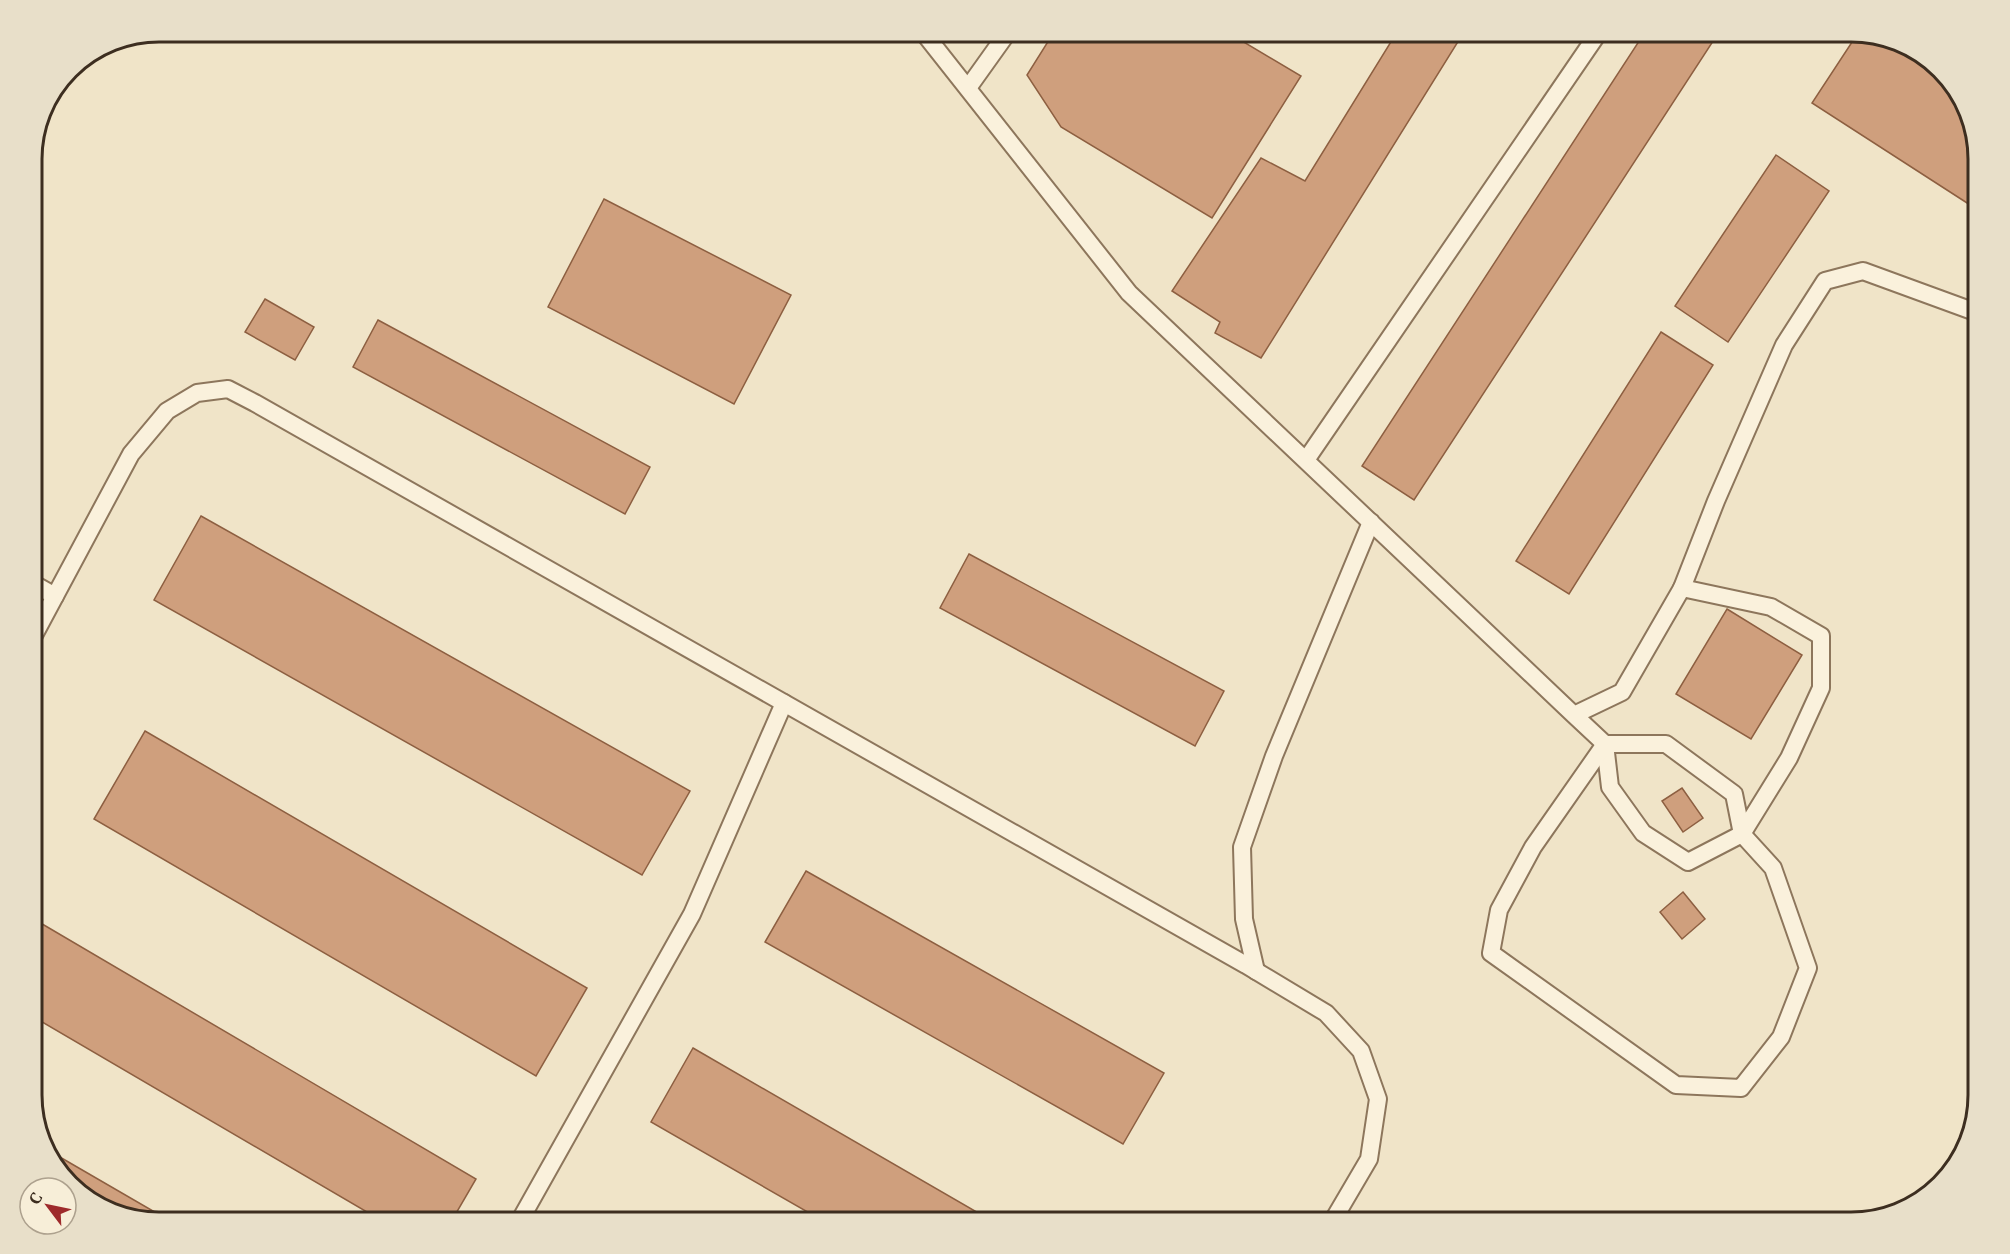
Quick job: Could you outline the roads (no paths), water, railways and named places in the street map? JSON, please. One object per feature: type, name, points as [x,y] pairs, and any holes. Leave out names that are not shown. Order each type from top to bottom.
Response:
[{"type":"lane","points":[[931,42],[1129,293],[1605,744],[1611,787],[1643,833],[1689,862],[1742,834],[1789,758],[1821,688],[1821,636],[1771,608],[1682,588]]},
{"type":"lane","points":[[968,88],[1001,42]]},
{"type":"lane","points":[[1306,460],[1592,42]]},
{"type":"lane","points":[[1574,715],[1622,692],[1682,588],[1716,501],[1784,345],[1825,281],[1863,271],[1968,309]]},
{"type":"lane","points":[[42,620],[131,454],[167,411],[197,393],[228,389],[1256,971],[1326,1013],[1361,1051],[1378,1099],[1369,1159],[1338,1212]]},
{"type":"lane","points":[[1256,971],[1244,919],[1242,847],[1274,756],[1371,522]]},
{"type":"lane","points":[[42,589],[55,596]]},
{"type":"lane","points":[[525,1212],[692,914],[784,703]]},
{"type":"lane","points":[[1605,744],[1666,744],[1734,794],[1742,834],[1773,868],[1808,968],[1781,1037],[1741,1088],[1676,1085],[1491,953],[1499,910],[1533,847],[1605,744]]}]
